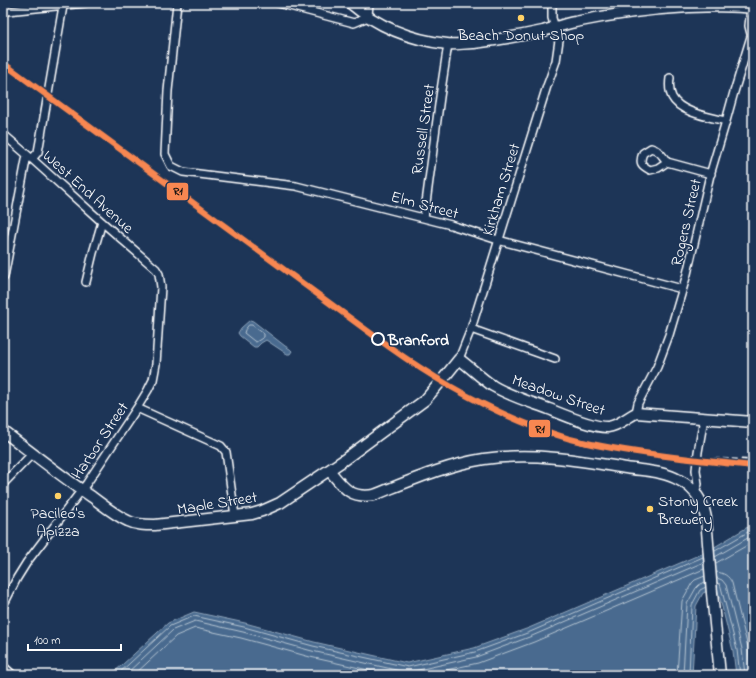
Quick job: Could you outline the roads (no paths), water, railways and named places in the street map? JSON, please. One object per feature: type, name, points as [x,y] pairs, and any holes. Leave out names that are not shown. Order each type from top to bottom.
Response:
[{"type":"street","points":[[7,11],[85,3]]},
{"type":"street","name":"Elm Street","points":[[177,3],[168,91],[165,154],[171,166],[183,172],[296,186],[451,225],[498,240],[682,289]]},
{"type":"street","points":[[278,3],[354,23],[368,17]]},
{"type":"street","points":[[350,3],[368,17],[403,34],[448,44],[515,37],[573,22],[658,6],[731,6],[752,8]]},
{"type":"street","points":[[368,17],[369,3]]},
{"type":"street","name":"Kirkham Street","points":[[459,358],[471,329],[546,86],[556,61],[559,40],[552,18],[552,3]]},
{"type":"street","points":[[4,277],[30,157],[38,152],[63,6]]},
{"type":"street","name":"Rogers Street","points":[[636,413],[638,402],[657,367],[669,336],[687,274],[711,174],[752,32],[749,26],[752,8]]},
{"type":"street","name":"Russell Street","points":[[424,218],[448,44]]},
{"type":"street","points":[[670,78],[669,90],[671,96],[680,107],[688,111],[726,121]]},
{"type":"street","name":"West End Avenue","points":[[3,134],[156,269]]},
{"type":"street","points":[[667,162],[711,174]]},
{"type":"street","points":[[86,282],[102,222]]},
{"type":"street","name":"Harbor Street","points":[[3,606],[27,562],[82,490],[138,408],[153,380],[156,364],[161,286],[159,274],[156,269]]},
{"type":"street","points":[[471,329],[555,359]]},
{"type":"street","name":"Meadow Street","points":[[459,358],[491,385],[505,392],[595,425],[609,427],[626,420],[636,413]]},
{"type":"street","name":"Maple Street","points":[[3,431],[82,490],[122,518],[134,523],[141,525],[161,525],[252,514],[271,508],[280,503],[344,460],[425,400],[434,391],[459,358]]},
{"type":"street","points":[[138,408],[221,446],[226,452],[235,516]]},
{"type":"street","points":[[636,413],[753,422]]},
{"type":"street","points":[[695,492],[698,484],[696,470],[704,418]]},
{"type":"street","points":[[3,484],[33,454]]},
{"type":"street","points":[[329,470],[349,491],[365,496],[374,495],[448,467],[500,457],[541,456],[567,459],[662,474],[678,479],[695,492],[704,509],[720,675]]},
{"type":"street","points":[[3,666],[12,675]]},
{"type":"water","points":[[250,320],[290,349],[292,351],[290,354],[287,354],[266,340],[257,347],[254,347],[240,336],[238,333],[241,328]]},
{"type":"water","points":[[753,526],[753,675],[736,675],[733,651],[717,587],[703,593],[696,606],[692,675],[111,675],[168,623],[194,612],[245,623],[314,642],[407,663],[474,648],[529,628],[708,551],[746,528]]},
{"type":"railway","points":[[633,452],[704,458],[753,460]]},
{"type":"place","name":"Beach Donut Shop","points":[[521,18]]},
{"type":"place","name":"Branford","points":[[378,339]]},
{"type":"place","name":"Pacileo's Apizza","points":[[58,496]]},
{"type":"place","name":"Stony Creek Brewery","points":[[650,509]]}]
